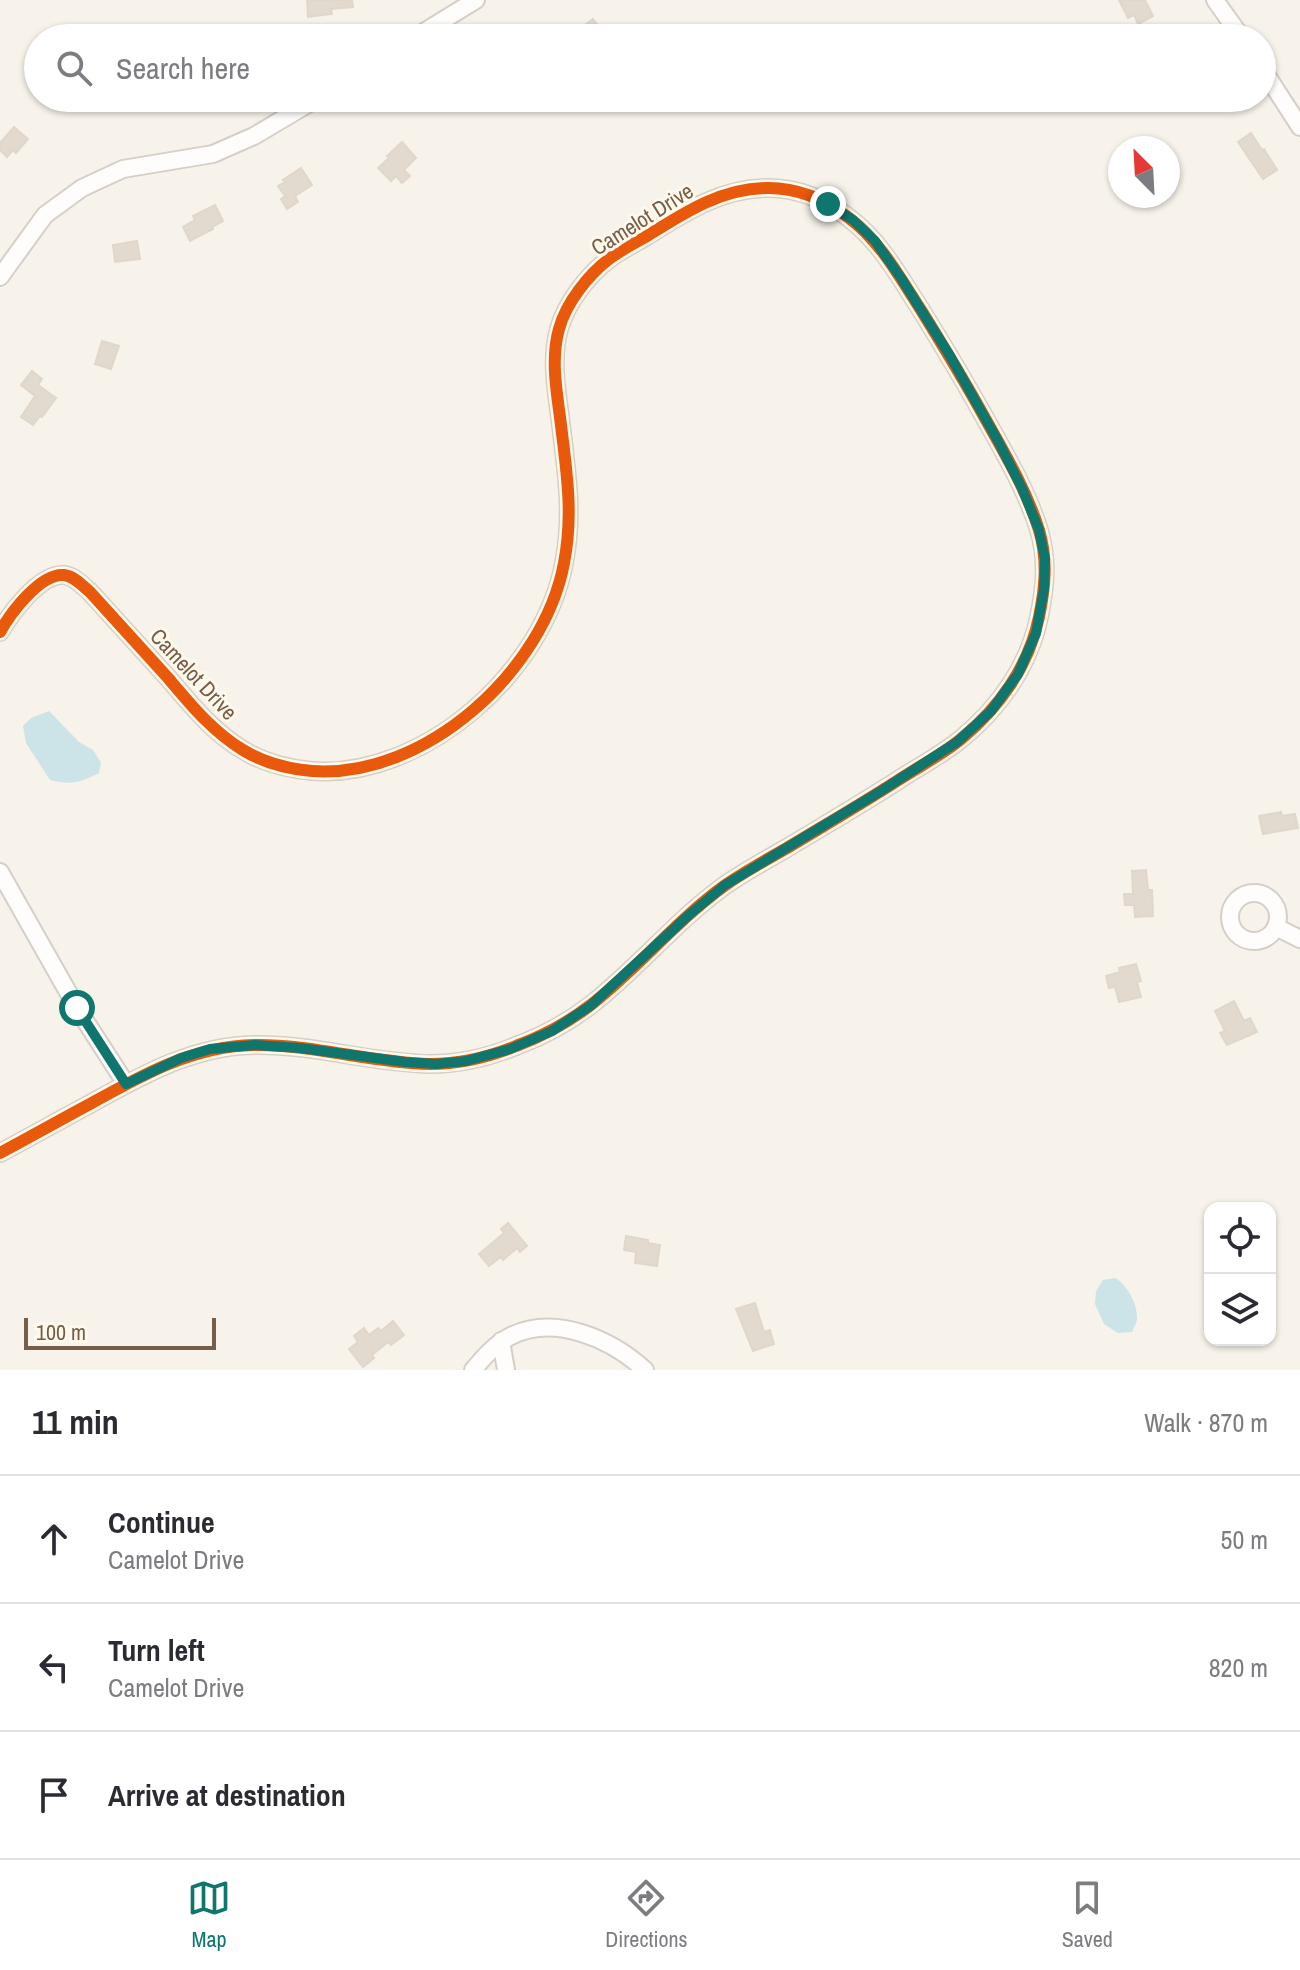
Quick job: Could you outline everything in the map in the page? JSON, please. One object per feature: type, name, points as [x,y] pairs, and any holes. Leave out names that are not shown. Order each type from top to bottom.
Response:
[{"type":"street","points":[[437,24],[476,0]]},
{"type":"street","points":[[1215,0],[1232,24]]},
{"type":"street","points":[[1276,90],[1300,127]]},
{"type":"street","points":[[0,277],[45,215],[82,188],[123,169],[213,154],[254,136],[294,112]]},
{"type":"street","name":"Camelot Drive","points":[[0,632],[26,597],[49,578],[64,575],[90,592],[210,726],[246,753],[287,769],[333,773],[379,764],[421,746],[459,722],[493,692],[522,657],[545,618],[562,576],[570,531],[554,350],[561,320],[586,281],[607,260],[697,205],[739,191],[769,188],[800,191],[828,204],[853,220],[875,241],[943,345],[981,411],[1022,488],[1039,530],[1045,559],[1044,589],[1036,633],[1018,674],[991,711],[957,742],[725,885],[590,1006],[552,1031],[510,1049],[466,1061],[436,1064],[255,1045],[210,1049],[181,1058],[126,1084],[0,1153]]},
{"type":"street","points":[[0,872],[77,1008],[126,1084]]},
{"type":"street","points":[[1276,927],[1300,939]]},
{"type":"street","points":[[473,1370],[501,1341],[514,1334],[542,1328],[559,1328],[587,1336],[611,1346],[645,1370]]},
{"type":"street","points":[[501,1341],[506,1370]]},
{"type":"water","points":[[49,711],[79,742],[93,750],[101,763],[99,773],[75,782],[50,780],[26,743],[23,726],[31,718]]},
{"type":"water","points":[[1115,1278],[1134,1301],[1137,1320],[1132,1332],[1118,1333],[1104,1324],[1095,1304],[1096,1291],[1103,1280]]},
{"type":"building","points":[[307,0],[352,0],[353,7],[331,9],[332,14],[308,17]]},
{"type":"building","points":[[1119,0],[1145,0],[1153,16],[1138,24],[1134,15],[1128,18]]},
{"type":"building","points":[[14,127],[28,139],[16,153],[13,150],[7,157],[0,150],[0,143]]},
{"type":"building","points":[[1251,133],[1277,170],[1263,179],[1238,142]]},
{"type":"building","points":[[402,142],[416,158],[404,170],[410,176],[402,183],[396,176],[391,181],[378,168]]},
{"type":"building","points":[[301,168],[312,185],[295,196],[298,202],[287,209],[281,199],[285,196],[278,186]]},
{"type":"building","points":[[215,205],[223,221],[190,241],[183,227],[195,220],[193,216]]},
{"type":"building","points":[[137,241],[140,259],[115,262],[113,245]]},
{"type":"building","points":[[102,341],[119,346],[111,369],[95,364]]},
{"type":"building","points":[[32,371],[42,379],[38,385],[56,398],[33,425],[21,417],[35,396],[21,385]]},
{"type":"building","points":[[1281,812],[1282,816],[1295,814],[1298,828],[1263,834],[1259,816]]},
{"type":"building","points":[[1146,870],[1148,890],[1152,890],[1153,916],[1135,917],[1134,905],[1125,905],[1124,894],[1133,894],[1132,871]]},
{"type":"building","points":[[1136,964],[1141,997],[1119,1002],[1115,987],[1109,988],[1106,976],[1120,972],[1119,968]]},
{"type":"building","points":[[1234,1001],[1244,1021],[1250,1018],[1257,1032],[1227,1045],[1220,1033],[1225,1031],[1215,1011]]},
{"type":"building","points":[[508,1223],[527,1246],[520,1252],[517,1248],[503,1260],[501,1257],[489,1266],[479,1254],[504,1233],[501,1229]]},
{"type":"building","points":[[626,1236],[660,1245],[657,1266],[635,1263],[636,1252],[624,1250]]},
{"type":"building","points":[[755,1303],[764,1332],[770,1330],[774,1344],[753,1351],[736,1309]]},
{"type":"building","points":[[393,1321],[404,1335],[391,1345],[388,1342],[363,1367],[349,1349],[358,1342],[354,1336],[364,1328],[369,1335],[378,1328],[381,1331]]},
{"type":"cycle path","points":[[0,632],[36,587],[55,576],[64,575],[90,592],[212,726],[232,743],[259,758],[303,770],[354,769],[396,757],[436,737],[473,710],[505,678],[532,642],[552,603],[564,563],[569,508],[555,350],[562,319],[572,300],[593,273],[618,253],[704,203],[751,189],[790,190],[821,201],[849,218],[880,249],[944,348],[1013,469],[1039,530],[1045,563],[1041,606],[1028,652],[1000,700],[975,727],[939,755],[724,886],[609,990],[556,1028],[495,1053],[441,1064],[408,1063],[276,1045],[210,1051],[189,1056],[149,1073],[0,1153]]},
{"type":"route","points":[[77,1008],[126,1084],[181,1058],[210,1049],[255,1045],[436,1064],[466,1061],[510,1049],[552,1031],[590,1006],[725,885],[957,742],[991,711],[1018,674],[1036,633],[1044,589],[1045,559],[1039,530],[998,441],[901,278],[875,241],[853,220],[828,204]]}]
